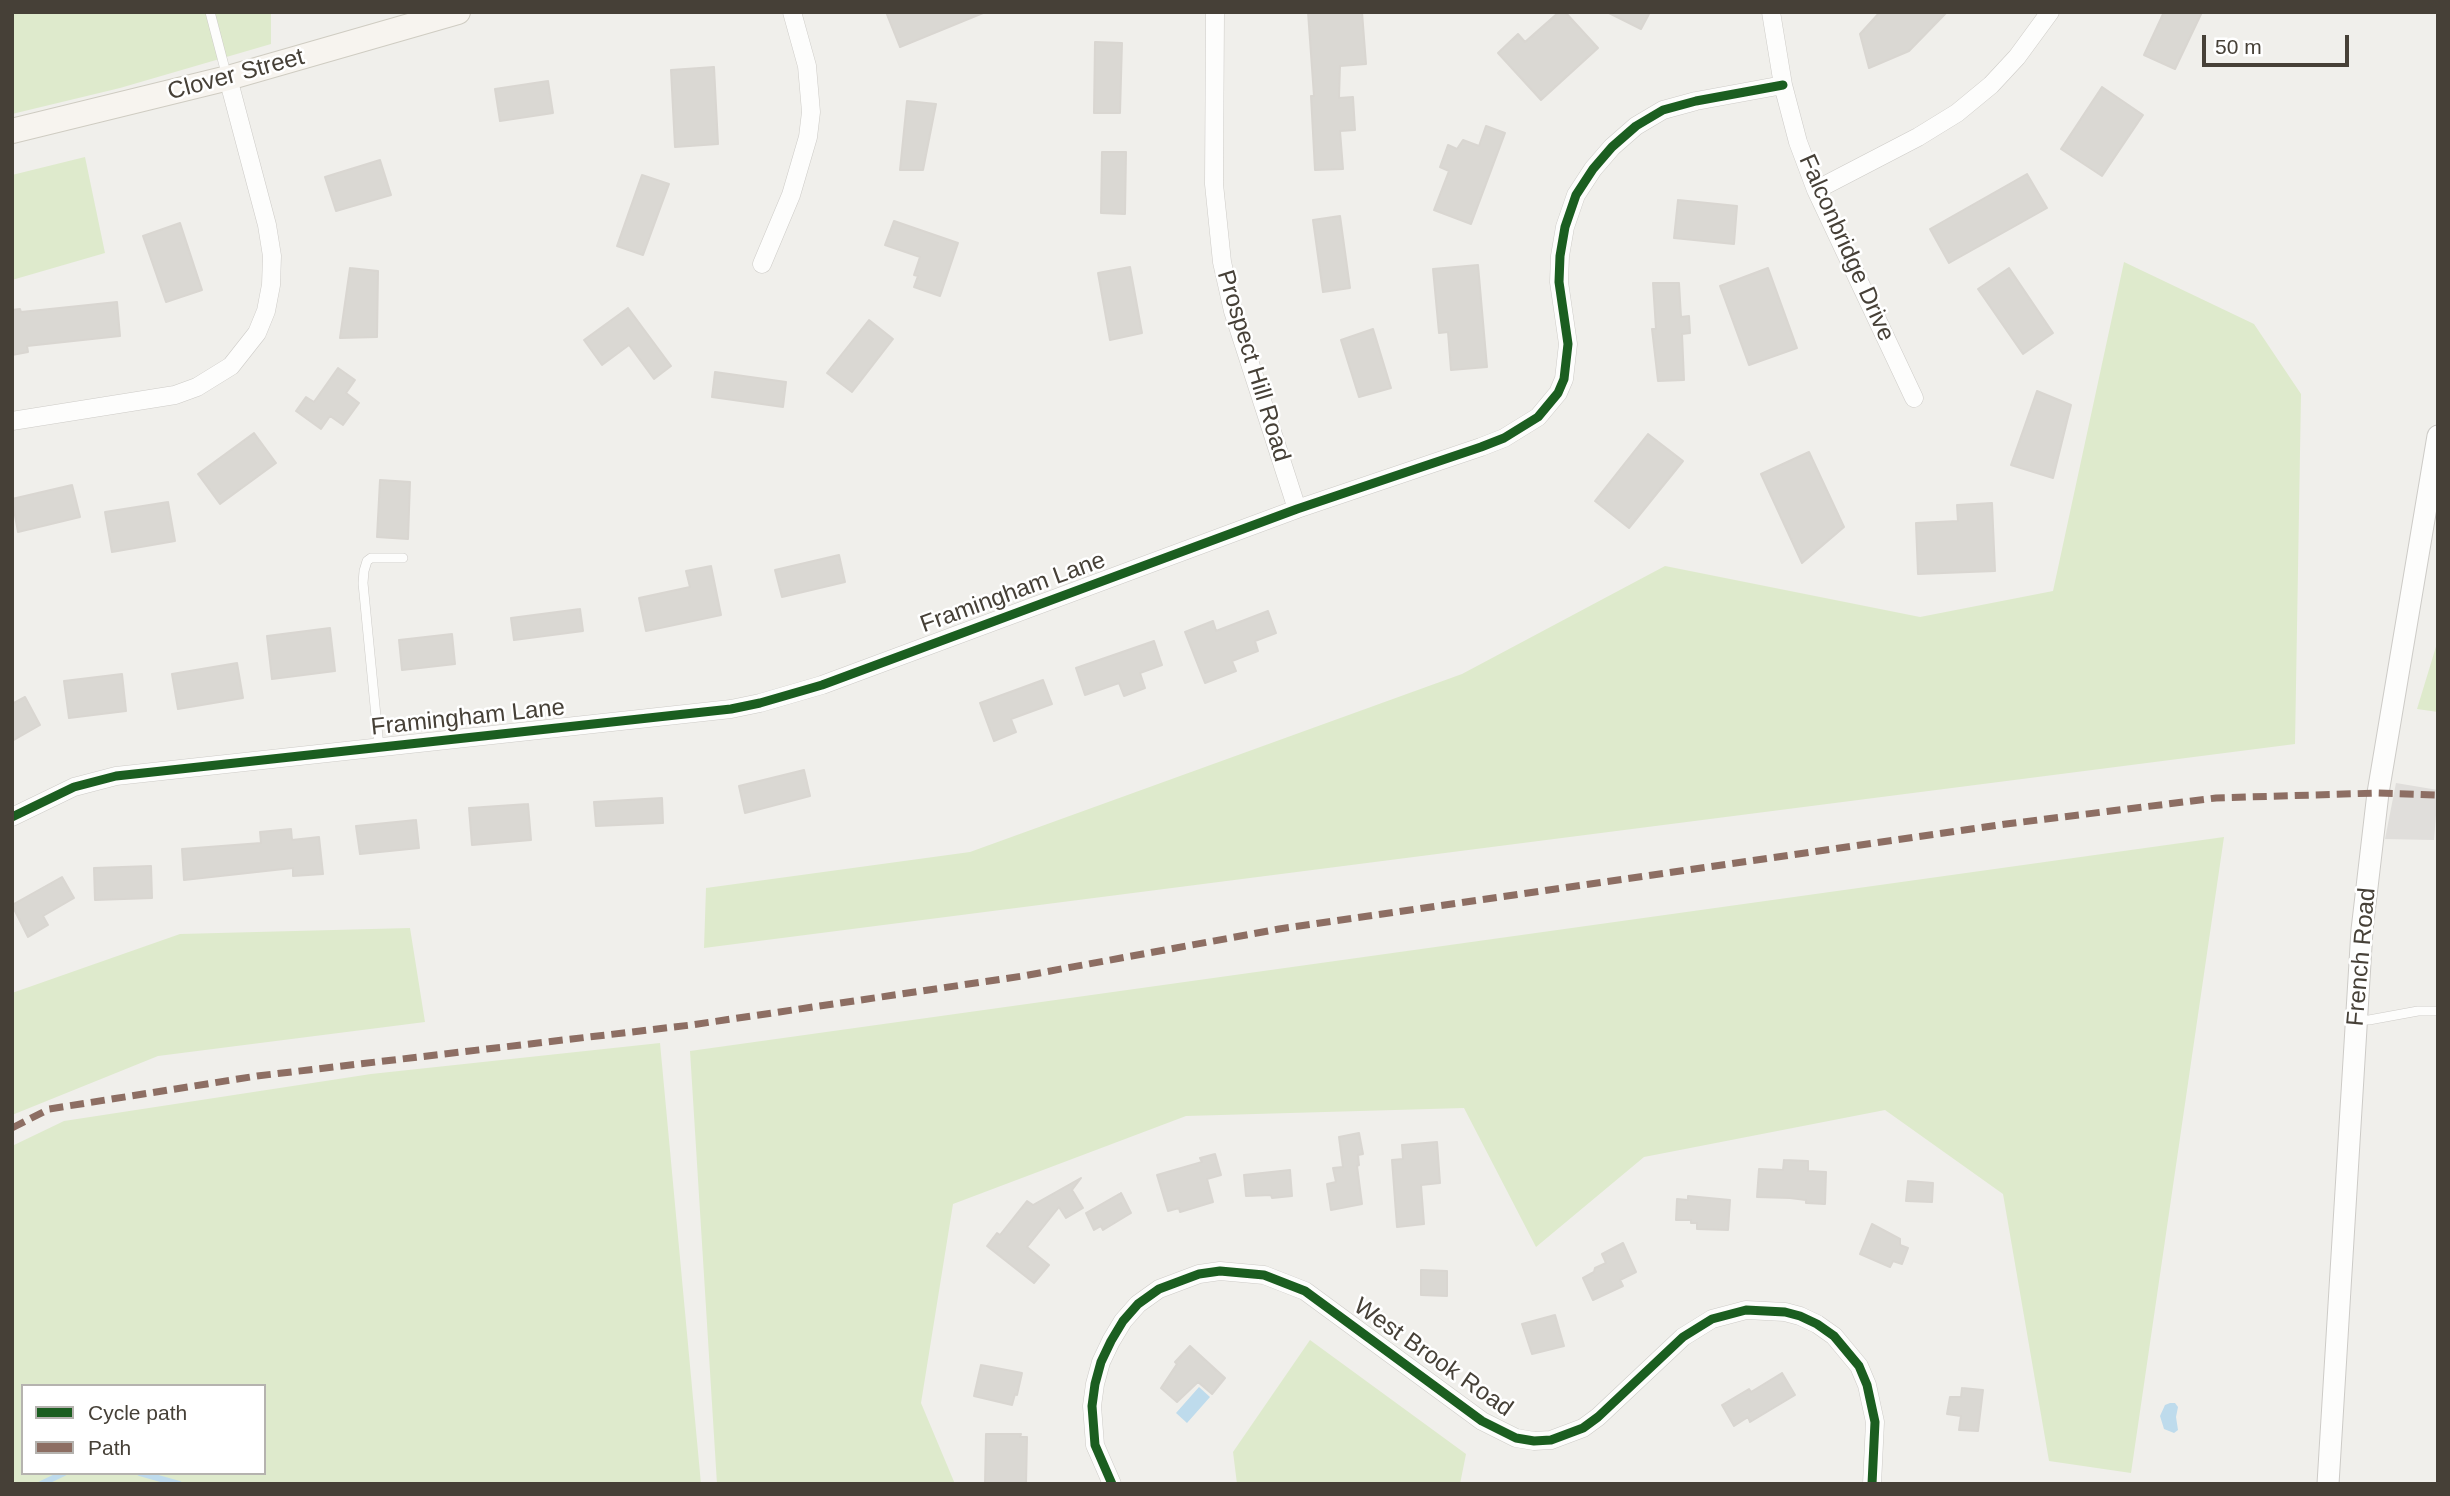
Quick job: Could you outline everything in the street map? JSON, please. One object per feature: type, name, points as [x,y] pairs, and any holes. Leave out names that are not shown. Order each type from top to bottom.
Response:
[{"type":"main road","name":"Clover Street","points":[[12,131],[228,78],[458,12]]},
{"type":"street","points":[[762,264],[802,166],[811,112],[807,66],[792,12]]},
{"type":"street","name":"Prospect Hill Road","points":[[1215,12],[1214,184],[1222,262],[1233,311],[1297,509]]},
{"type":"street","name":"Falconbridge Drive","points":[[1771,12],[1783,85],[1798,142],[1815,190],[1914,398]]},
{"type":"street","points":[[1815,190],[1918,137],[1957,113],[1992,85],[2017,57],[2050,12]]},
{"type":"street","points":[[12,421],[176,394],[197,387],[231,366],[257,332],[266,311],[271,285],[272,256],[267,225],[228,78]]},
{"type":"street","name":"Framingham Lane","points":[[12,817],[74,788],[116,776],[731,709],[761,703],[822,685],[1297,509],[1504,438],[1538,417],[1558,393],[1564,379],[1568,344],[1560,293],[1560,256],[1564,227],[1576,195],[1593,169],[1612,147],[1636,126],[1663,110],[1783,85]]},
{"type":"street","name":"French Road","points":[[2329,1484],[2362,930],[2378,793],[2438,436]]},
{"type":"street","name":"West Brook Road","points":[[1112,1484],[1096,1445],[1092,1406],[1098,1373],[1111,1341],[1138,1304],[1159,1289],[1199,1274],[1220,1271],[1264,1275],[1304,1291],[1482,1420],[1516,1438],[1534,1441],[1559,1437],[1583,1428],[1683,1338],[1712,1319],[1746,1310],[1785,1312],[1800,1316],[1834,1336],[1859,1366],[1867,1385],[1875,1422],[1872,1484]]},
{"type":"lane","points":[[210,12],[228,78]]},
{"type":"lane","points":[[379,747],[364,571],[371,558],[403,558]]},
{"type":"lane","points":[[2356,1020],[2418,1011],[2438,1011]]},
{"type":"green space","points":[[12,12],[271,12],[271,44],[120,88],[12,114]]},
{"type":"green space","points":[[85,157],[105,253],[12,280],[12,175]]},
{"type":"green space","points":[[2124,262],[2254,324],[2301,394],[2295,744],[704,948],[706,888],[970,852],[1462,674],[1665,566],[1920,617],[2053,591]]},
{"type":"green space","points":[[2438,640],[2438,712],[2417,709]]},
{"type":"green space","points":[[2224,837],[2131,1473],[2049,1461],[2003,1194],[1885,1110],[1644,1157],[1536,1247],[1464,1108],[1186,1116],[953,1204],[921,1403],[955,1484],[717,1484],[690,1051]]},
{"type":"green space","points":[[410,928],[425,1022],[158,1056],[12,1115],[12,993],[180,934]]},
{"type":"green space","points":[[660,1043],[701,1484],[12,1484],[12,1146],[64,1121],[371,1074]]},
{"type":"green space","points":[[1310,1340],[1466,1454],[1460,1484],[1237,1484],[1233,1452]]},
{"type":"shaded area","points":[[2396,783],[2438,790],[2434,840],[2385,839]]},
{"type":"water","points":[[1199,1387],[1210,1397],[1187,1423],[1176,1413]]},
{"type":"water","points":[[2175,1403],[2178,1407],[2178,1430],[2174,1433],[2164,1429],[2160,1416],[2165,1405]]},
{"type":"building","points":[[886,12],[983,12],[983,13],[900,47]]},
{"type":"building","points":[[1308,12],[1362,12],[1366,64],[1340,66],[1339,98],[1353,97],[1355,130],[1340,131],[1343,169],[1315,170],[1311,96],[1314,96]]},
{"type":"building","points":[[1559,12],[1565,12],[1598,48],[1541,100],[1498,53],[1518,34],[1525,42]]},
{"type":"building","points":[[1607,12],[1650,12],[1641,29]]},
{"type":"building","points":[[1880,12],[1947,12],[1909,51],[1869,68],[1860,34]]},
{"type":"building","points":[[2164,12],[2202,12],[2175,69],[2144,55]]},
{"type":"building","points":[[1095,42],[1122,43],[1120,113],[1094,113]]},
{"type":"building","points":[[714,67],[718,144],[675,147],[671,70]]},
{"type":"building","points":[[548,81],[553,113],[500,121],[495,89]]},
{"type":"building","points":[[2102,87],[2143,115],[2102,176],[2061,149]]},
{"type":"building","points":[[907,101],[936,104],[923,170],[900,170]]},
{"type":"building","points":[[1486,126],[1505,133],[1471,224],[1434,210],[1449,171],[1440,167],[1448,145],[1457,149],[1463,140],[1479,146]]},
{"type":"building","points":[[1102,152],[1126,152],[1125,214],[1101,213]]},
{"type":"building","points":[[380,160],[391,195],[336,211],[325,177]]},
{"type":"building","points":[[2027,174],[2047,208],[1949,263],[1930,229]]},
{"type":"building","points":[[642,175],[669,184],[643,255],[617,246]]},
{"type":"building","points":[[1678,200],[1737,206],[1734,244],[1674,238]]},
{"type":"building","points":[[1340,216],[1350,288],[1323,292],[1313,220]]},
{"type":"building","points":[[894,221],[958,243],[940,296],[914,287],[918,276],[914,275],[920,257],[885,245]]},
{"type":"building","points":[[180,223],[202,290],[166,302],[143,236]]},
{"type":"building","points":[[1478,265],[1487,367],[1451,370],[1448,332],[1439,333],[1433,269]]},
{"type":"building","points":[[1130,267],[1142,333],[1110,340],[1098,273]]},
{"type":"building","points":[[350,268],[378,271],[377,337],[340,338]]},
{"type":"building","points":[[1768,268],[1797,348],[1749,365],[1720,286]]},
{"type":"building","points":[[2009,268],[2053,333],[2023,354],[1978,289]]},
{"type":"building","points":[[1653,283],[1679,283],[1681,317],[1689,316],[1690,333],[1682,334],[1684,380],[1658,381],[1652,329],[1656,329]]},
{"type":"building","points":[[117,302],[120,336],[27,346],[28,352],[12,355],[12,310],[20,309],[21,312]]},
{"type":"building","points":[[628,308],[671,366],[654,379],[629,345],[602,365],[584,340]]},
{"type":"building","points":[[869,320],[893,339],[852,392],[827,373]]},
{"type":"building","points":[[1373,329],[1391,388],[1359,397],[1341,340]]},
{"type":"building","points":[[338,368],[355,380],[346,393],[359,403],[343,425],[330,416],[321,429],[296,411],[306,397],[314,402]]},
{"type":"building","points":[[715,372],[786,382],[783,407],[712,397]]},
{"type":"building","points":[[2037,391],[2071,405],[2053,478],[2011,465]]},
{"type":"building","points":[[254,433],[276,463],[220,504],[198,474]]},
{"type":"building","points":[[1648,434],[1683,461],[1629,528],[1595,501]]},
{"type":"building","points":[[1809,452],[1844,527],[1802,563],[1761,474]]},
{"type":"building","points":[[380,480],[410,482],[408,539],[377,537]]},
{"type":"building","points":[[72,485],[80,517],[18,532],[12,499]]},
{"type":"building","points":[[168,502],[175,541],[112,552],[105,512]]},
{"type":"building","points":[[1992,503],[1995,571],[1918,574],[1916,523],[1958,521],[1957,505]]},
{"type":"building","points":[[839,555],[845,582],[782,597],[775,570]]},
{"type":"building","points":[[711,566],[721,615],[646,631],[639,598],[690,587],[686,571]]},
{"type":"building","points":[[580,609],[583,631],[514,640],[511,618]]},
{"type":"building","points":[[1268,611],[1276,633],[1255,641],[1258,651],[1232,661],[1236,671],[1205,683],[1185,632],[1213,621],[1216,631]]},
{"type":"building","points":[[330,628],[335,671],[272,679],[267,636]]},
{"type":"building","points":[[452,634],[455,664],[402,670],[399,640]]},
{"type":"building","points":[[1154,641],[1162,665],[1140,673],[1145,688],[1124,696],[1119,683],[1085,695],[1076,668]]},
{"type":"building","points":[[237,663],[243,698],[178,709],[172,674]]},
{"type":"building","points":[[122,674],[126,711],[69,718],[64,681]]},
{"type":"building","points":[[1043,680],[1052,704],[1011,719],[1016,732],[994,741],[980,703]]},
{"type":"building","points":[[25,697],[40,725],[12,741],[12,704]]},
{"type":"building","points":[[804,770],[810,796],[745,813],[739,786]]},
{"type":"building","points":[[662,798],[663,823],[596,826],[594,802]]},
{"type":"building","points":[[528,804],[531,840],[472,845],[469,808]]},
{"type":"building","points":[[416,820],[419,848],[360,854],[356,826]]},
{"type":"building","points":[[291,829],[292,840],[319,837],[323,874],[293,876],[293,868],[184,880],[182,849],[261,843],[260,832]]},
{"type":"building","points":[[151,866],[152,898],[95,900],[94,868]]},
{"type":"building","points":[[62,877],[74,898],[43,916],[48,925],[28,937],[12,905]]},
{"type":"building","points":[[1359,1133],[1363,1154],[1358,1155],[1357,1166],[1362,1204],[1331,1210],[1327,1184],[1336,1182],[1333,1168],[1343,1167],[1339,1137]]},
{"type":"building","points":[[1437,1142],[1440,1183],[1421,1185],[1424,1224],[1397,1227],[1392,1160],[1403,1159],[1402,1145]]},
{"type":"building","points":[[1215,1154],[1221,1175],[1207,1179],[1213,1202],[1180,1212],[1179,1208],[1168,1211],[1157,1175],[1202,1162],[1200,1158]]},
{"type":"building","points":[[1784,1160],[1808,1161],[1808,1171],[1826,1172],[1825,1204],[1806,1203],[1806,1200],[1790,1198],[1757,1197],[1759,1169],[1783,1170]]},
{"type":"building","points":[[1290,1170],[1292,1196],[1246,1196],[1244,1175]]},
{"type":"building","points":[[1081,1178],[1072,1190],[1083,1208],[1066,1218],[1059,1207],[1027,1247],[1049,1265],[1034,1283],[987,1246],[997,1233],[1000,1235],[1027,1201],[1033,1205]]},
{"type":"building","points":[[1908,1181],[1933,1183],[1932,1202],[1906,1201]]},
{"type":"building","points":[[1121,1193],[1131,1213],[1103,1230],[1101,1226],[1094,1230],[1086,1213]]},
{"type":"building","points":[[1688,1196],[1730,1200],[1728,1230],[1697,1229],[1697,1223],[1691,1223],[1691,1220],[1676,1220],[1677,1199],[1688,1200]]},
{"type":"building","points":[[1872,1224],[1900,1239],[1900,1245],[1908,1248],[1902,1264],[1893,1261],[1890,1267],[1860,1254]]},
{"type":"building","points":[[1623,1243],[1636,1272],[1620,1280],[1623,1286],[1593,1300],[1583,1278],[1606,1263],[1602,1254]]},
{"type":"building","points":[[1421,1270],[1447,1271],[1447,1296],[1421,1295]]},
{"type":"building","points":[[1555,1315],[1564,1346],[1532,1354],[1522,1324]]},
{"type":"building","points":[[1190,1346],[1225,1378],[1212,1394],[1198,1382],[1177,1402],[1161,1388],[1177,1364],[1175,1362]]},
{"type":"building","points":[[981,1365],[1022,1373],[1012,1405],[974,1396]]},
{"type":"building","points":[[1782,1373],[1795,1395],[1750,1422],[1748,1417],[1734,1426],[1722,1405],[1749,1389],[1751,1392]]},
{"type":"building","points":[[1962,1388],[1983,1390],[1978,1431],[1959,1430],[1961,1416],[1947,1414],[1950,1397],[1961,1397]]},
{"type":"building","points":[[986,1434],[1021,1434],[1020,1437],[1027,1437],[1026,1484],[985,1484]]},
{"type":"waterway","points":[[41,1484],[60,1475]]},
{"type":"waterway","points":[[147,1475],[179,1484]]},
{"type":"marked path","points":[[12,1128],[49,1109],[257,1076],[691,1025],[1023,976],[1279,929],[2006,824],[2216,798],[2378,793],[2438,795]]},
{"type":"cycle path","points":[[12,817],[74,787],[116,776],[731,709],[760,703],[822,685],[1297,509],[1504,438],[1538,417],[1558,393],[1564,379],[1568,344],[1559,282],[1560,256],[1565,227],[1576,195],[1593,169],[1612,147],[1636,126],[1663,110],[1783,85]]},
{"type":"cycle path","points":[[1112,1484],[1095,1445],[1092,1406],[1101,1362],[1111,1341],[1138,1304],[1159,1289],[1199,1274],[1220,1271],[1264,1275],[1305,1291],[1482,1421],[1516,1438],[1534,1441],[1551,1440],[1583,1428],[1683,1337],[1712,1319],[1746,1310],[1785,1312],[1800,1316],[1834,1336],[1859,1366],[1867,1385],[1875,1422],[1872,1484]]}]
